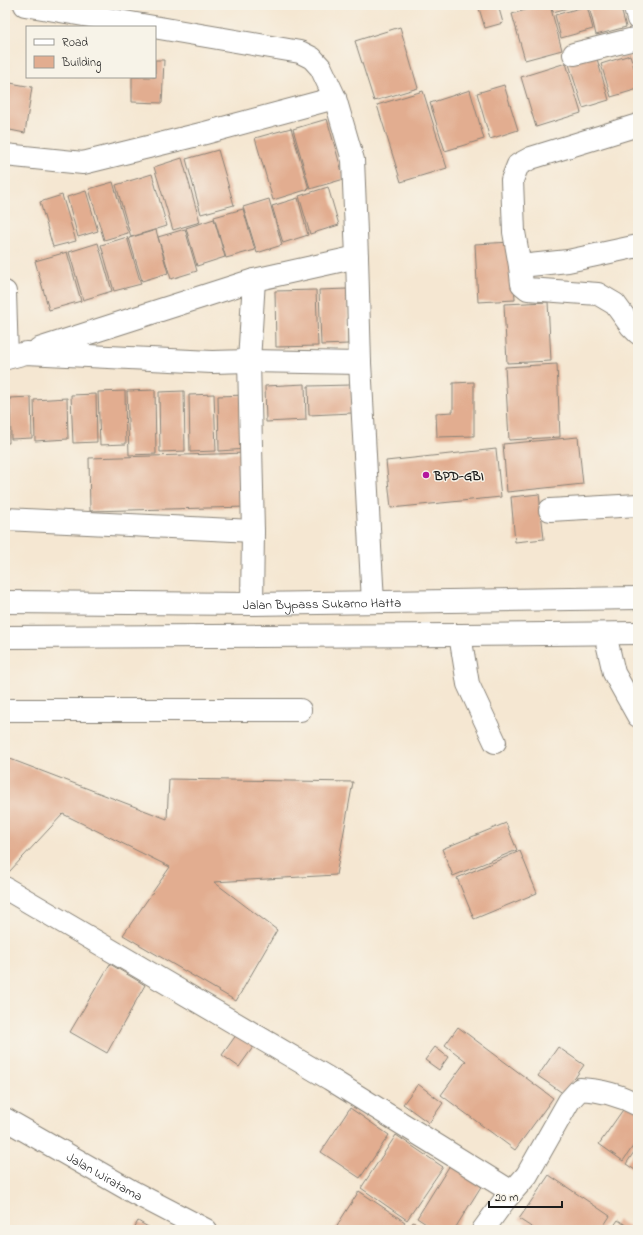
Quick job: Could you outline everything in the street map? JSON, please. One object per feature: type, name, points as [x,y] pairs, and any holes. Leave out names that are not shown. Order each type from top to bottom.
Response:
[{"type":"main road","points":[[25,5],[148,26]]},
{"type":"main road","points":[[634,5],[638,19]]},
{"type":"main road","points":[[156,27],[300,52],[312,58],[321,68],[335,98],[353,160],[360,363],[373,602]]},
{"type":"main road","points":[[574,54],[638,38]]},
{"type":"main road","points":[[5,155],[83,163],[204,134],[335,98]]},
{"type":"main road","points":[[638,125],[531,158],[518,165],[512,180],[514,232],[522,284],[528,289],[598,294],[615,304],[630,326],[638,333]]},
{"type":"main road","points":[[520,266],[568,261],[638,246]]},
{"type":"main road","points":[[13,356],[254,280],[357,257]]},
{"type":"main road","points":[[252,604],[253,531],[249,361],[254,280]]},
{"type":"main road","points":[[5,292],[13,356]]},
{"type":"main road","points":[[13,356],[212,362],[249,361],[360,363]]},
{"type":"main road","points":[[550,510],[638,505]]},
{"type":"main road","points":[[5,519],[253,531]]},
{"type":"main road","name":"Jalan Bypass Sukarno Hatta","points":[[5,602],[252,604],[638,598]]},
{"type":"main road","points":[[5,637],[460,636],[638,633]]},
{"type":"main road","points":[[605,634],[614,673],[638,716]]},
{"type":"main road","points":[[460,636],[468,684],[495,742]]},
{"type":"main road","points":[[5,710],[300,710]]},
{"type":"main road","points":[[5,888],[330,1079],[512,1192]]},
{"type":"main road","points":[[483,1230],[527,1175],[569,1101],[580,1090],[595,1090],[624,1098],[638,1105]]},
{"type":"main road","name":"Jalan Wiratama","points":[[5,1119],[133,1192],[206,1230]]},
{"type":"building","points":[[478,5],[498,5],[503,23],[485,28]]},
{"type":"building","points":[[542,5],[550,5],[562,50],[525,60],[512,14]]},
{"type":"building","points":[[551,5],[579,5],[553,12]]},
{"type":"building","points":[[620,5],[626,27],[596,35],[589,6]]},
{"type":"building","points":[[587,6],[593,29],[561,38],[555,15]]},
{"type":"building","points":[[400,27],[418,88],[374,101],[355,41]]},
{"type":"building","points":[[595,52],[609,100],[583,108],[568,61]]},
{"type":"building","points":[[630,55],[638,80],[638,89],[611,97],[601,64]]},
{"type":"building","points":[[156,60],[164,60],[162,103],[132,102],[132,78],[156,78]]},
{"type":"building","points":[[566,63],[581,113],[536,127],[521,77]]},
{"type":"building","points":[[5,82],[32,87],[25,133],[5,129]]},
{"type":"building","points":[[504,85],[518,130],[490,139],[477,93]]},
{"type":"building","points":[[470,90],[484,139],[445,151],[430,103]]},
{"type":"building","points":[[423,91],[447,168],[401,182],[377,105]]},
{"type":"building","points":[[327,119],[344,179],[310,189],[293,129]]},
{"type":"building","points":[[291,128],[309,189],[273,200],[255,138]]},
{"type":"building","points":[[218,150],[234,205],[201,214],[186,159]]},
{"type":"building","points":[[182,158],[200,222],[173,230],[154,167]]},
{"type":"building","points":[[152,174],[167,226],[131,237],[116,185]]},
{"type":"building","points":[[113,182],[128,233],[104,240],[89,189]]},
{"type":"building","points":[[328,187],[339,225],[310,234],[299,196]]},
{"type":"building","points":[[86,191],[98,231],[78,237],[67,197]]},
{"type":"building","points":[[62,195],[76,241],[53,247],[40,202]]},
{"type":"building","points":[[298,198],[308,235],[283,243],[272,206]]},
{"type":"building","points":[[269,199],[282,245],[257,253],[243,207]]},
{"type":"building","points":[[243,209],[255,250],[226,258],[214,217]]},
{"type":"building","points":[[214,219],[225,257],[197,266],[186,228]]},
{"type":"building","points":[[185,229],[197,271],[171,279],[158,237]]},
{"type":"building","points":[[156,230],[168,273],[142,281],[129,238]]},
{"type":"building","points":[[127,237],[141,284],[114,291],[101,245]]},
{"type":"building","points":[[512,242],[515,300],[478,302],[475,244]]},
{"type":"building","points":[[98,243],[112,291],[83,300],[69,252]]},
{"type":"building","points":[[67,252],[81,301],[49,310],[35,261]]},
{"type":"building","points":[[347,289],[348,344],[321,345],[319,290]]},
{"type":"building","points":[[316,290],[318,346],[276,347],[275,291]]},
{"type":"building","points":[[548,302],[551,361],[507,363],[504,304]]},
{"type":"building","points":[[557,364],[560,437],[509,440],[505,367]]},
{"type":"building","points":[[474,382],[474,436],[437,437],[436,413],[453,412],[453,383]]},
{"type":"building","points":[[305,384],[306,420],[266,422],[265,386]]},
{"type":"building","points":[[352,385],[352,413],[309,415],[308,386]]},
{"type":"building","points":[[155,390],[156,454],[129,455],[127,391]]},
{"type":"building","points":[[125,391],[126,444],[100,445],[98,392]]},
{"type":"building","points":[[184,391],[185,451],[160,452],[159,392]]},
{"type":"building","points":[[96,394],[97,442],[73,443],[71,395]]},
{"type":"building","points":[[214,394],[216,451],[190,452],[189,395]]},
{"type":"building","points":[[246,395],[247,449],[219,451],[218,396]]},
{"type":"building","points":[[31,397],[32,438],[11,439],[10,398]]},
{"type":"building","points":[[67,398],[68,439],[35,441],[34,400]]},
{"type":"building","points":[[5,403],[8,403],[9,443],[5,443]]},
{"type":"building","points":[[578,437],[583,484],[507,492],[503,444]]},
{"type":"building","points":[[496,449],[501,497],[391,508],[386,461]]},
{"type":"building","points":[[246,453],[247,507],[90,511],[89,458]]},
{"type":"building","points":[[539,494],[544,539],[515,542],[511,497]]},
{"type":"building","points":[[5,757],[167,819],[169,779],[353,782],[336,875],[214,882],[277,930],[236,1001],[123,935],[170,867],[63,814],[9,872],[5,870]]},
{"type":"building","points":[[506,823],[517,850],[453,876],[442,849]]},
{"type":"building","points":[[520,851],[537,893],[474,919],[457,878]]},
{"type":"building","points":[[110,964],[145,985],[107,1053],[70,1032]]},
{"type":"building","points":[[458,1027],[553,1098],[515,1150],[441,1095],[466,1061],[445,1045]]},
{"type":"building","points":[[239,1031],[256,1043],[239,1067],[222,1055]]},
{"type":"building","points":[[435,1047],[448,1057],[439,1070],[425,1060]]},
{"type":"building","points":[[558,1047],[584,1065],[564,1094],[538,1076]]},
{"type":"building","points":[[418,1084],[443,1103],[429,1123],[403,1104]]},
{"type":"building","points":[[627,1104],[638,1111],[638,1139],[623,1161],[599,1144]]},
{"type":"building","points":[[350,1108],[389,1135],[360,1178],[321,1152]]},
{"type":"building","points":[[396,1135],[443,1167],[407,1220],[361,1188]]},
{"type":"building","points":[[638,1146],[638,1172],[626,1164]]},
{"type":"building","points":[[450,1165],[482,1185],[454,1230],[435,1230],[417,1218]]},
{"type":"building","points":[[549,1175],[610,1216],[601,1230],[536,1230],[519,1219]]},
{"type":"building","points":[[359,1191],[405,1222],[399,1230],[334,1230]]},
{"type":"building","points":[[618,1220],[633,1230],[611,1230]]},
{"type":"building","points":[[138,1221],[153,1230],[133,1230]]},
{"type":"building","points":[[413,1222],[427,1230],[408,1230]]},
{"type":"place","name":"BPD-GBI","points":[[426,475]]}]
